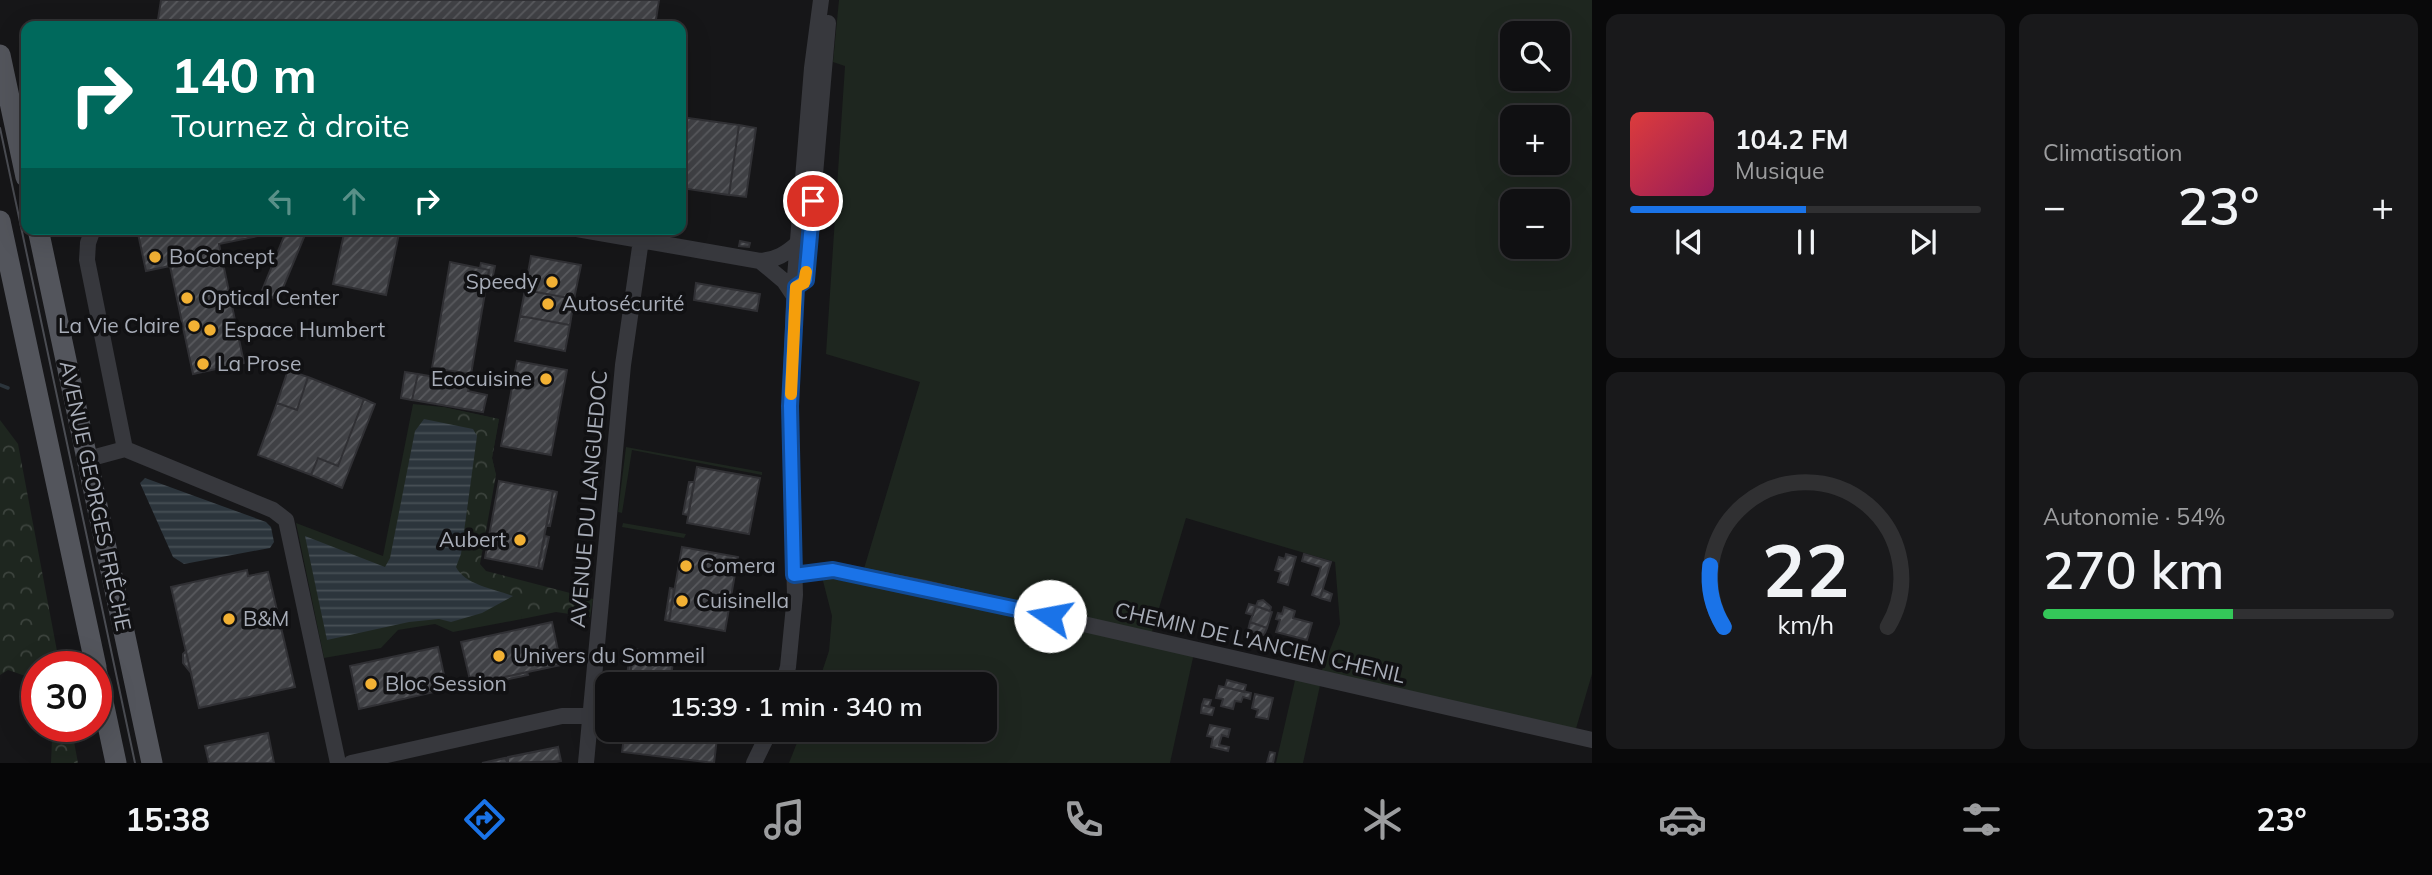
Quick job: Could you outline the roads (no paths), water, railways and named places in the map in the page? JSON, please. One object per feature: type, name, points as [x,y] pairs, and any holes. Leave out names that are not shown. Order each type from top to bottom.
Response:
[{"type":"main road","points":[[0,55],[21,154]]},
{"type":"main road","name":"AVENUE GEORGES FRÊCHE","points":[[0,221],[92,651]]},
{"type":"main road","name":"AVENUE GEORGES FRÊCHE","points":[[39,235],[152,763]]},
{"type":"main road","name":"AVENUE GEORGES FRÊCHE","points":[[112,742],[116,763]]},
{"type":"street","points":[[787,672],[793,626],[790,406],[795,288],[812,68],[823,0]]},
{"type":"street","points":[[795,288],[806,280],[829,9],[823,0]]},
{"type":"street","points":[[91,235],[87,260],[125,449]]},
{"type":"street","points":[[612,235],[765,260],[786,268],[795,288]]},
{"type":"street","name":"AVENUE DU LANGUEDOC","points":[[586,763],[623,365],[642,240]]},
{"type":"street","points":[[765,260],[786,253],[798,243]]},
{"type":"street","points":[[765,260],[795,288]]},
{"type":"street","points":[[88,458],[125,449],[273,509],[286,520],[338,763]]},
{"type":"street","name":"CHEMIN DE L'ANCIEN CHENIL","points":[[794,575],[833,570],[921,587],[1592,740]]},
{"type":"street","points":[[351,763],[562,716],[590,716]]},
{"type":"street","points":[[754,763],[765,742]]},
{"type":"street","points":[[766,763],[769,742]]},
{"type":"waterway","points":[[0,385],[8,388]]},
{"type":"tram line","points":[[0,128],[21,227]]},
{"type":"tram line","points":[[23,235],[135,763]]},
{"type":"place","name":"BoConcept","points":[[155,257]]},
{"type":"place","name":"Speedy","points":[[552,282]]},
{"type":"place","name":"Optical Center","points":[[187,298]]},
{"type":"place","name":"Autosécurité","points":[[548,304]]},
{"type":"place","name":"La Vie Claire","points":[[194,326]]},
{"type":"place","name":"Espace Humbert","points":[[210,330]]},
{"type":"place","name":"La Prose","points":[[203,364]]},
{"type":"place","name":"Ecocuisine","points":[[546,379]]},
{"type":"place","name":"Aubert","points":[[520,540]]},
{"type":"place","name":"Comera","points":[[686,566]]},
{"type":"place","name":"Cuisinella","points":[[682,601]]},
{"type":"place","name":"B&M","points":[[229,619]]},
{"type":"place","name":"Univers du Sommeil","points":[[499,656]]},
{"type":"place","name":"Bloc Session","points":[[371,684]]}]
